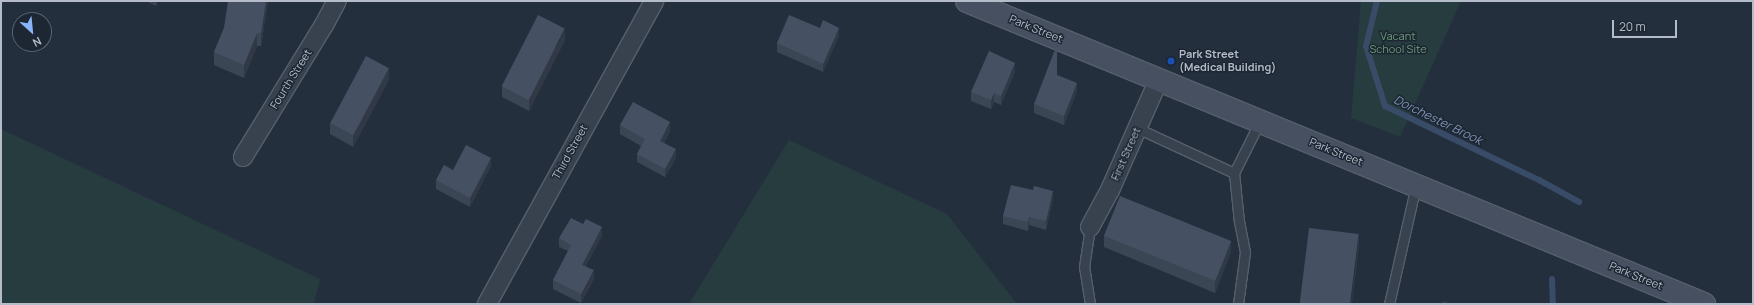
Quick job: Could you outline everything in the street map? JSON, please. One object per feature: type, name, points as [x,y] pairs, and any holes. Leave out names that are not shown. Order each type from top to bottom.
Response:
[{"type":"main road","name":"Park Street","points":[[967,1],[1704,304]]},
{"type":"street","name":"Fourth Street","points":[[243,156],[324,25],[337,1]]},
{"type":"street","name":"Third Street","points":[[487,304],[654,1]]},
{"type":"street","name":"First Street","points":[[1090,227],[1110,190],[1159,80]]},
{"type":"lane","points":[[1238,304],[1245,252],[1239,222],[1234,173],[1260,121]]},
{"type":"lane","points":[[1137,128],[1234,173]]},
{"type":"lane","points":[[1389,304],[1416,185]]},
{"type":"lane","points":[[1090,227],[1084,267],[1090,304]]},
{"type":"green space","name":"Vacant School Site","points":[[1361,1],[1461,1],[1400,137],[1351,118]]},
{"type":"green space","points":[[1,129],[320,279],[314,304],[1,304]]},
{"type":"green space","points":[[789,140],[947,214],[1017,304],[689,304]]},
{"type":"building","points":[[228,1],[266,1],[261,33],[257,33],[244,65],[214,52],[224,28]]},
{"type":"building","points":[[538,15],[565,29],[528,100],[502,86]]},
{"type":"building","points":[[789,15],[820,28],[823,20],[839,28],[823,64],[777,43]]},
{"type":"building","points":[[1056,47],[1057,75],[1077,83],[1064,116],[1034,104]]},
{"type":"building","points":[[989,51],[1015,63],[1001,96],[994,93],[991,100],[971,92]]},
{"type":"building","points":[[366,56],[389,68],[353,135],[330,123]]},
{"type":"building","points":[[633,102],[670,122],[660,141],[676,149],[665,169],[637,154],[645,139],[620,125]]},
{"type":"building","points":[[466,145],[491,158],[470,198],[436,180],[444,165],[453,170]]},
{"type":"building","points":[[1011,185],[1033,190],[1034,186],[1053,191],[1046,221],[1029,217],[1028,222],[1003,216]]},
{"type":"building","points":[[1120,196],[1231,241],[1215,281],[1104,236]]},
{"type":"building","points":[[571,218],[583,224],[586,219],[602,227],[582,265],[594,270],[581,294],[553,280],[571,245],[559,238]]},
{"type":"building","points":[[1309,228],[1359,234],[1350,304],[1300,303]]},
{"type":"building","points":[[1443,302],[1455,304],[1443,304]]},
{"type":"waterway","name":"Dorchester Brook","points":[[1377,1],[1366,46],[1385,106],[1539,180],[1579,202]]},
{"type":"waterway","name":"Dorchester Brook","points":[[1552,279],[1553,304]]},
{"type":"place","name":"Park Street (Medical Building)","points":[[1171,61]]}]
